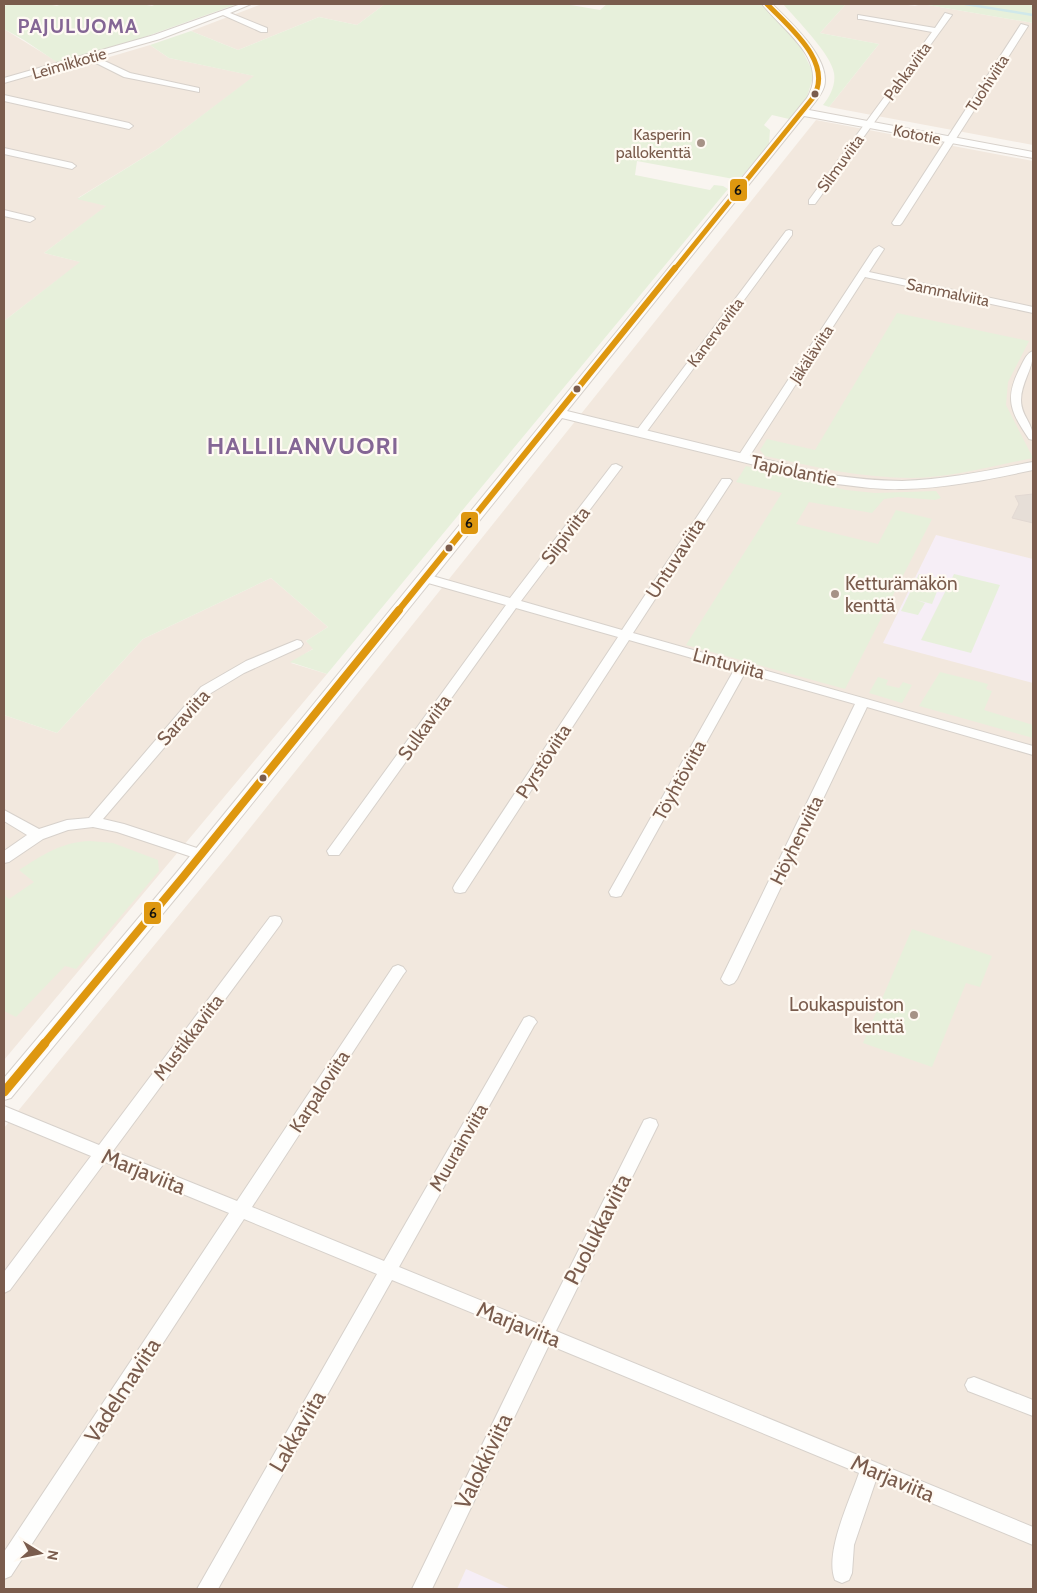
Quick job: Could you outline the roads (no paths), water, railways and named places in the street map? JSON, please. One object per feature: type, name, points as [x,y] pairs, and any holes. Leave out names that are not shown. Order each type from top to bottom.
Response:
[{"type":"street","name":"Leimikkotie","points":[[4,81],[157,36],[247,4]]},
{"type":"street","points":[[4,1092],[201,855],[802,112],[819,86],[820,75],[810,51],[767,4]]},
{"type":"street","points":[[224,13],[264,30]]},
{"type":"street","points":[[937,31],[948,15]]},
{"type":"street","name":"Pahkaviita","points":[[861,17],[937,31],[868,125]]},
{"type":"street","name":"Tuohiviita","points":[[897,222],[1024,26]]},
{"type":"street","points":[[90,57],[111,71],[196,90]]},
{"type":"street","points":[[4,98],[129,126]]},
{"type":"street","name":"Kototie","points":[[802,112],[1033,155]]},
{"type":"street","name":"Silmuviita","points":[[812,202],[868,125]]},
{"type":"street","points":[[4,151],[72,166]]},
{"type":"street","points":[[4,213],[30,219]]},
{"type":"street","name":"Kanervaviita","points":[[641,432],[789,233]]},
{"type":"street","name":"Jäkäläviita","points":[[743,458],[879,249]]},
{"type":"street","name":"Sammalviita","points":[[863,274],[1033,310]]},
{"type":"street","points":[[1033,354],[1018,384],[1015,398],[1017,411],[1033,437]]},
{"type":"street","name":"Tapiolantie","points":[[560,412],[829,479],[883,485],[920,484],[1033,466]]},
{"type":"street","name":"Siipiviita","points":[[514,603],[616,467]]},
{"type":"street","name":"Untuvaviita","points":[[625,635],[726,481]]},
{"type":"street","name":"Lintuviita","points":[[425,578],[1033,750]]},
{"type":"street","name":"Sulkaviita","points":[[334,851],[514,603]]},
{"type":"street","name":"Pyrstöviita","points":[[460,888],[625,635]]},
{"type":"street","name":"Saraviita","points":[[93,822],[206,690],[237,669],[297,644]]},
{"type":"street","name":"Töyhtöviita","points":[[616,892],[742,667]]},
{"type":"street","name":"Höyhenviita","points":[[730,979],[863,701]]},
{"type":"street","points":[[4,815],[38,835]]},
{"type":"street","points":[[6,852],[38,835],[66,825],[93,822],[119,828],[201,855]]},
{"type":"street","name":"Mustikkaviita","points":[[4,1285],[275,921]]},
{"type":"street","name":"Karpaloviita","points":[[240,1211],[398,970]]},
{"type":"street","name":"Muurainviita","points":[[387,1272],[529,1022]]},
{"type":"street","name":"Marjaviita","points":[[4,1113],[1033,1536]]},
{"type":"street","name":"Puolukkaviita","points":[[545,1334],[650,1125]]},
{"type":"street","name":"Vadelmaviita","points":[[4,1569],[240,1211]]},
{"type":"street","name":"Lakkaviita","points":[[207,1589],[387,1272]]},
{"type":"street","name":"Valokkiviita","points":[[422,1589],[545,1334]]},
{"type":"street","points":[[974,1385],[1033,1408]]},
{"type":"street","points":[[842,1573],[844,1545],[870,1468]]},
{"type":"waterway","points":[[965,4],[1033,15]]},
{"type":"place","name":"Kasperin pallokenttä","points":[[701,143]]},
{"type":"place","name":"Ketturämäkön kenttä","points":[[835,594]]},
{"type":"place","name":"Loukaspuiston kenttä","points":[[914,1015]]},
{"type":"district","name":"PAJULUOMA","points":[[78,26]]},
{"type":"district","name":"HALLILANVUORI","points":[[303,446]]}]
